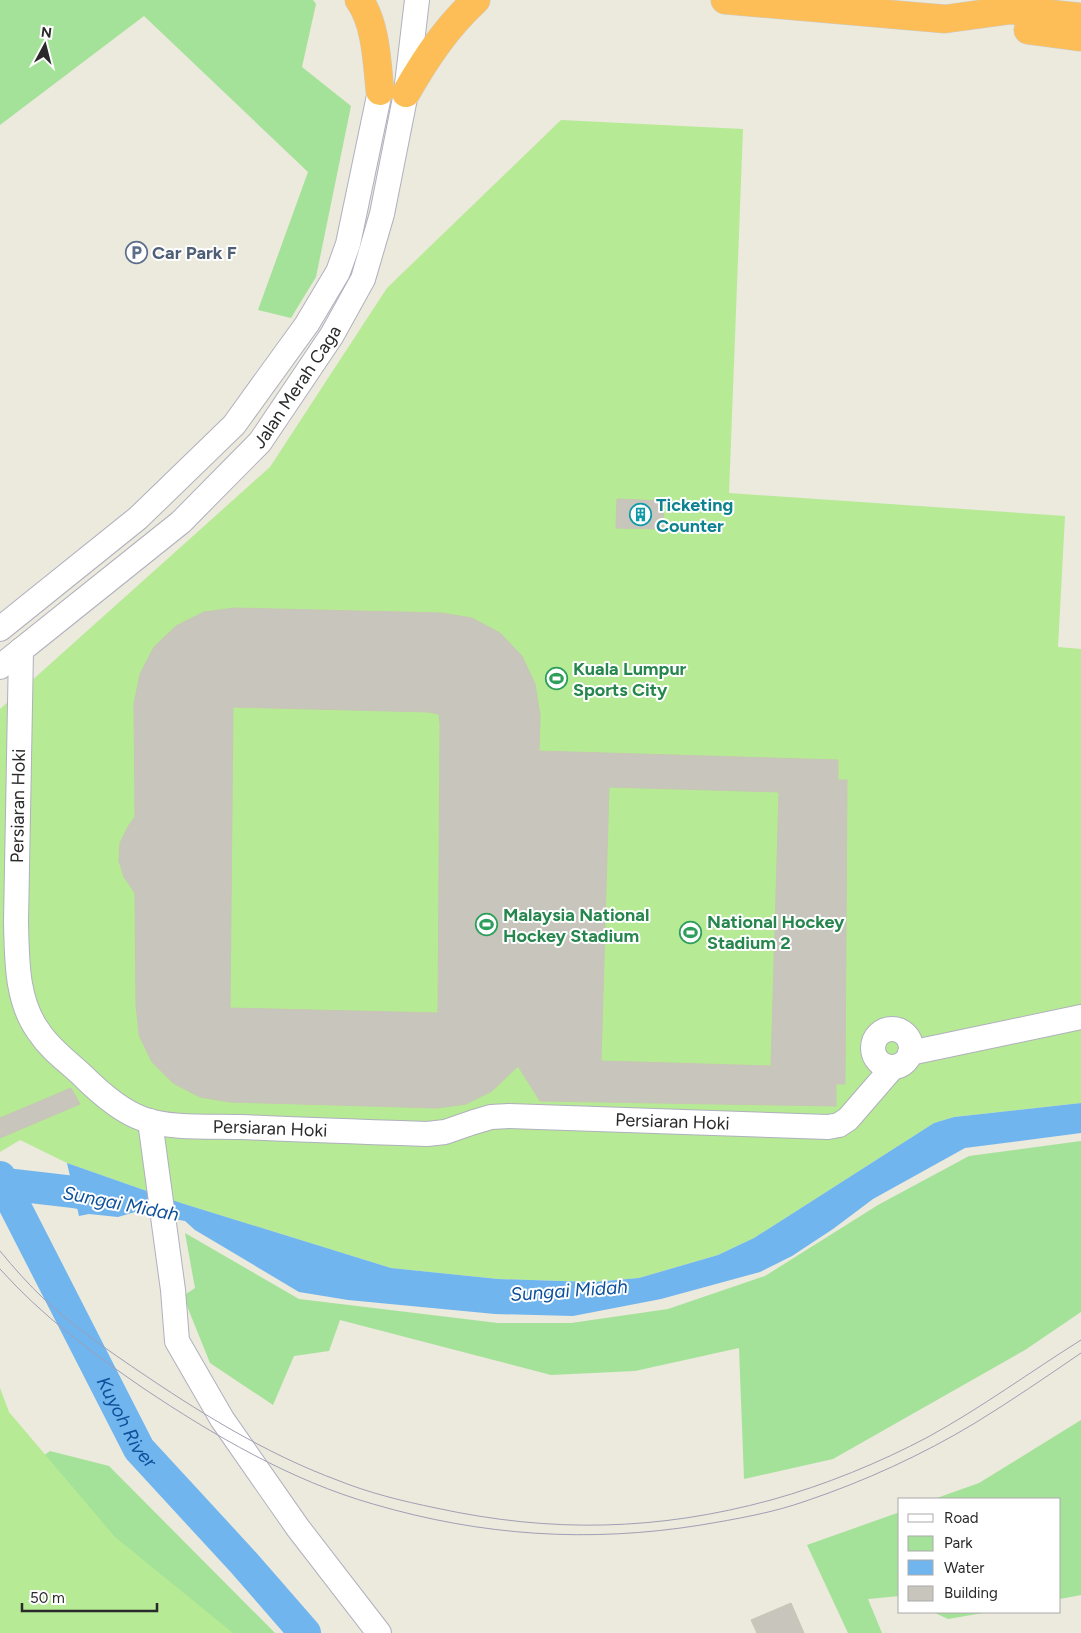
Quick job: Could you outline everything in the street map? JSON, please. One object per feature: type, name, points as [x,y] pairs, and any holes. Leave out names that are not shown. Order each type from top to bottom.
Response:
[{"type":"highway","points":[[359,0],[364,7],[373,39],[393,92],[428,55],[457,18],[476,0]]},
{"type":"highway","points":[[725,0],[945,20],[1081,37]]},
{"type":"highway","points":[[945,20],[1011,10],[1081,18]]},
{"type":"street","name":"Jalan Merah Caga","points":[[0,629],[138,518],[234,425],[307,324],[338,272],[348,244],[393,92],[417,0]]},
{"type":"street","name":"Jalan Merah Caga","points":[[0,667],[181,522],[260,442],[332,335],[363,280],[382,214],[393,92]]},
{"type":"street","name":"Persiaran Hoki","points":[[21,650],[16,922],[17,956],[24,1002],[29,1016],[52,1048],[94,1087],[114,1102],[135,1115],[150,1121],[195,1126],[427,1134],[445,1132],[491,1117],[509,1116],[839,1125],[848,1119],[902,1060],[1081,1017]]},
{"type":"street","points":[[150,1121],[173,1290],[177,1341],[222,1419],[298,1528],[379,1633]]},
{"type":"green space","points":[[0,0],[313,0],[316,4],[302,67],[351,106],[316,277],[291,318],[258,310],[308,172],[144,16],[0,125]]},
{"type":"green space","name":"Kuala Lumpur Sports City","points":[[561,120],[743,129],[729,493],[1065,516],[1058,647],[1081,649],[1081,1103],[954,1117],[934,1123],[754,1238],[718,1255],[639,1278],[593,1282],[498,1279],[391,1268],[181,1203],[67,1163],[20,1140],[0,1152],[0,709],[270,467],[387,288]]},
{"type":"green space","points":[[1081,1141],[1081,1312],[1025,1350],[833,1459],[744,1479],[739,1348],[635,1371],[551,1375],[340,1320],[329,1351],[294,1356],[273,1405],[210,1363],[183,1296],[195,1288],[185,1233],[299,1299],[498,1323],[571,1323],[668,1309],[765,1276],[878,1205],[969,1156]]},
{"type":"green space","points":[[0,1388],[9,1412],[115,1537],[233,1633],[0,1633]]},
{"type":"green space","points":[[1081,1420],[1081,1595],[1061,1599],[1061,1498],[937,1498],[979,1483]]},
{"type":"green space","points":[[50,1451],[109,1466],[275,1633],[59,1633],[8,1481]]},
{"type":"green space","points":[[898,1513],[898,1596],[868,1599],[882,1633],[848,1633],[807,1545]]},
{"type":"green space","points":[[935,1613],[983,1613],[948,1619]]},
{"type":"water","points":[[1081,1103],[1081,1133],[965,1148],[873,1199],[833,1229],[792,1256],[760,1272],[661,1299],[573,1316],[495,1314],[348,1300],[299,1292],[195,1230],[185,1221],[135,1212],[118,1217],[89,1214],[79,1216],[67,1163],[181,1203],[391,1268],[498,1279],[593,1282],[639,1278],[718,1255],[754,1238],[934,1123],[954,1117]]},
{"type":"building","name":"Ticketing Counter","points":[[617,499],[664,501],[663,529],[616,528]]},
{"type":"building","name":"Malaysia National Hockey Stadium","points":[[235,608],[441,613],[472,618],[500,633],[522,656],[535,684],[540,715],[539,751],[838,760],[838,780],[847,780],[845,1084],[836,1084],[836,1106],[540,1101],[518,1066],[492,1091],[466,1104],[437,1108],[230,1102],[200,1097],[173,1083],[152,1062],[139,1035],[136,1005],[135,893],[124,877],[119,861],[120,843],[135,817],[134,704],[140,674],[154,647],[176,626],[204,612]],"holes":[[[233,707],[428,712],[439,714],[438,1013],[230,1008]],[[609,787],[779,792],[771,1066],[601,1061]]]},
{"type":"building","points":[[71,1088],[80,1104],[0,1138],[0,1118]]},
{"type":"building","points":[[791,1603],[804,1633],[757,1633],[751,1620]]},
{"type":"waterway","name":"Kuyoh River","points":[[0,1177],[139,1449],[244,1563],[305,1633]]},
{"type":"waterway","name":"Sungai Midah","points":[[5,1184],[74,1192],[117,1200]]},
{"type":"tram line","points":[[0,1251],[39,1294],[58,1312],[87,1334],[182,1400],[269,1450],[349,1485],[386,1496],[479,1516],[521,1522],[562,1525],[645,1523],[729,1510],[791,1494],[851,1473],[928,1437],[1081,1340]]},
{"type":"tram line","points":[[0,1269],[50,1318],[124,1375],[197,1423],[283,1470],[343,1494],[414,1515],[454,1523],[536,1533],[577,1535],[659,1531],[741,1518],[806,1501],[850,1485],[935,1446],[988,1415],[1081,1353]]},
{"type":"place","name":"Car Park F","points":[[136,253]]},
{"type":"place","name":"Ticketing Counter","points":[[640,515]]},
{"type":"place","name":"Kuala Lumpur Sports City","points":[[557,679]]},
{"type":"place","name":"Malaysia National Hockey Stadium","points":[[487,925]]},
{"type":"place","name":"National Hockey Stadium 2","points":[[691,932]]}]
